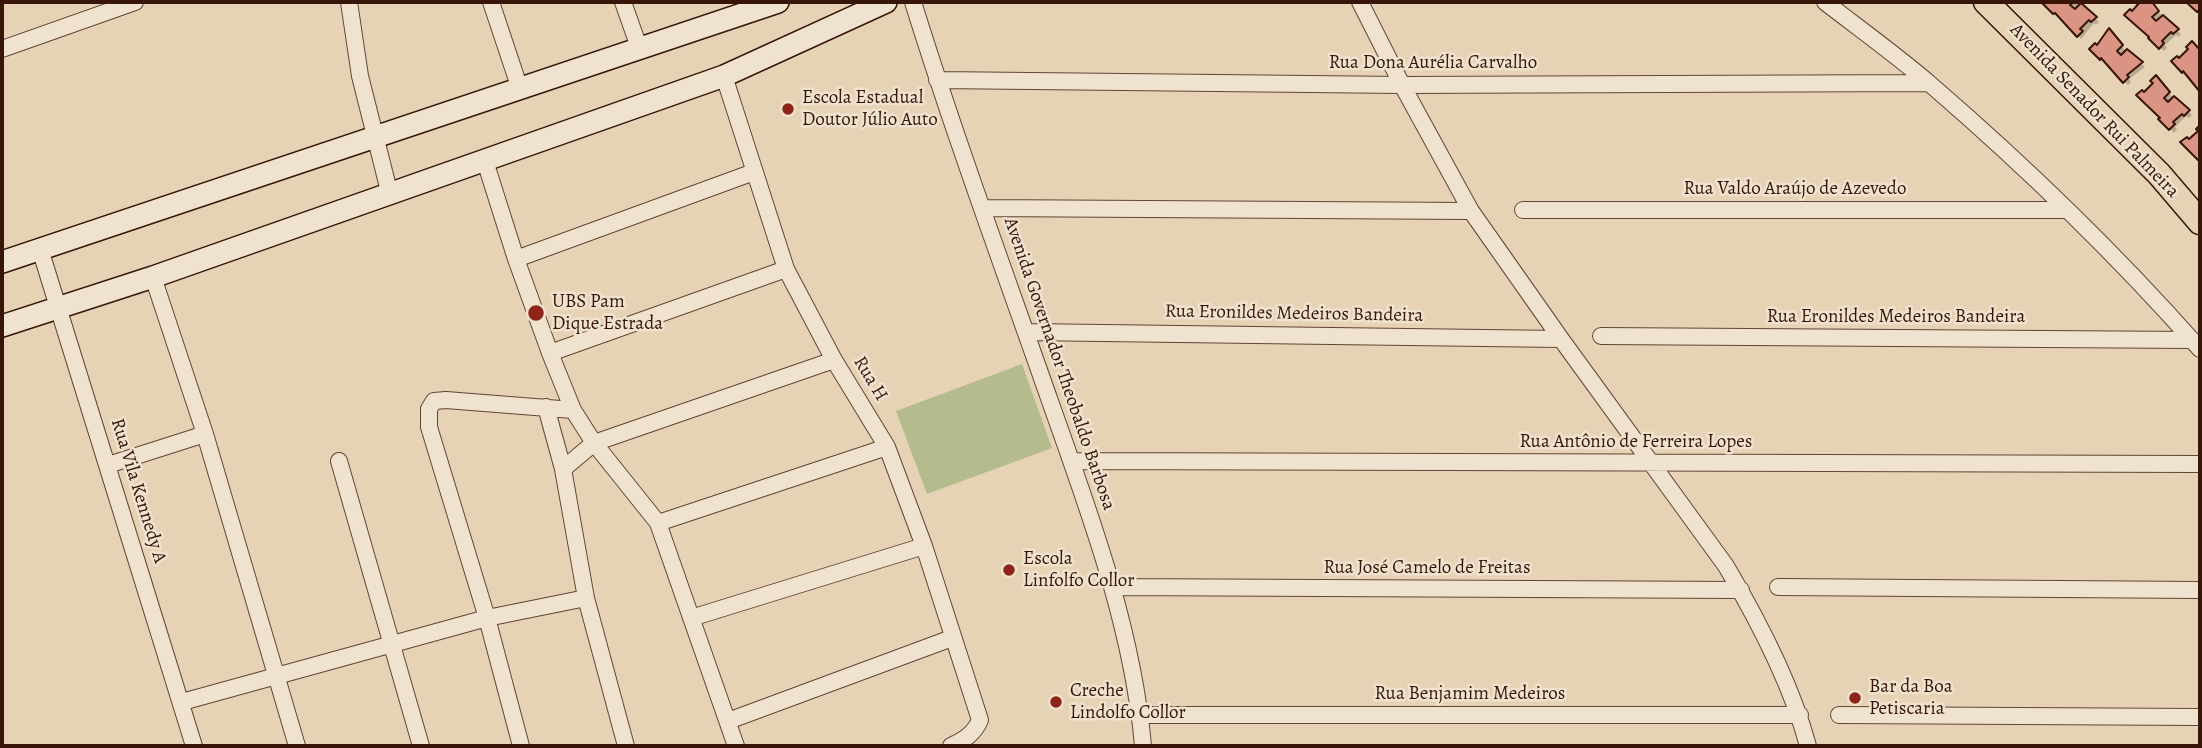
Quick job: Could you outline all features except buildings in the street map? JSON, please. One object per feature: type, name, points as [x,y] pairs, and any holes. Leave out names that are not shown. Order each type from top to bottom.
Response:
[{"type":"main road","name":"Avenida Senador Rui Palmeira","points":[[1986,2],[2159,174],[2200,222]]},
{"type":"street","points":[[2,49],[135,2]]},
{"type":"street","points":[[349,2],[360,76],[390,195]]},
{"type":"street","points":[[491,2],[520,89]]},
{"type":"street","points":[[624,2],[640,50]]},
{"type":"street","points":[[2,326],[390,195],[723,76],[886,2]]},
{"type":"street","name":"Avenida Governador Theobaldo Barbosa","points":[[913,2],[937,80],[1072,461],[1113,587],[1141,715],[1143,746]]},
{"type":"street","points":[[1360,2],[1471,211],[1741,590],[1800,715],[1808,746]]},
{"type":"street","points":[[1825,2],[1928,83],[2067,210],[2196,344]]},
{"type":"street","points":[[2,262],[640,50],[769,3]]},
{"type":"street","name":"Rua H","points":[[723,76],[786,269],[834,360],[887,447],[924,546],[979,720],[976,729],[968,737],[951,746]]},
{"type":"street","name":"Rua Dona Aurélia Carvalho","points":[[937,80],[1402,85],[1928,83]]},
{"type":"street","points":[[485,162],[516,259],[573,410],[594,443],[658,523],[736,746]]},
{"type":"street","points":[[516,259],[754,172]]},
{"type":"street","points":[[982,208],[1471,211]]},
{"type":"street","name":"Rua Valdo Araújo de Azevedo","points":[[1523,210],[2067,210]]},
{"type":"street","name":"Rua Vila Kennedy A","points":[[40,249],[194,746]]},
{"type":"street","points":[[550,353],[786,269]]},
{"type":"street","points":[[153,277],[205,434],[297,746]]},
{"type":"street","name":"Rua Eronildes Medeiros Bandeira","points":[[1026,332],[1561,338]]},
{"type":"street","name":"Rua Eronildes Medeiros Bandeira","points":[[1601,336],[2196,344]]},
{"type":"street","points":[[563,469],[594,443],[834,360]]},
{"type":"street","points":[[521,746],[487,618],[429,426],[429,410],[434,401],[446,400],[573,410]]},
{"type":"street","points":[[546,407],[563,469],[586,598],[626,746]]},
{"type":"street","points":[[108,465],[205,434]]},
{"type":"street","points":[[658,523],[887,447]]},
{"type":"street","points":[[339,461],[421,746]]},
{"type":"street","name":"Rua Antônio de Ferreira Lopes","points":[[1072,461],[2200,464]]},
{"type":"street","points":[[691,618],[924,546]]},
{"type":"street","name":"Rua José Camelo de Freitas","points":[[1113,587],[1741,590]]},
{"type":"street","points":[[1778,587],[2200,590]]},
{"type":"street","points":[[182,702],[392,642],[487,618],[586,598]]},
{"type":"street","points":[[728,722],[951,638]]},
{"type":"street","name":"Rua Benjamim Medeiros","points":[[1141,715],[1800,715]]},
{"type":"street","points":[[1839,715],[2200,717]]},
{"type":"green space","points":[[1022,364],[1052,448],[927,494],[896,411]]},
{"type":"place","name":"Escola Estadual Doutor Júlio Auto","points":[[788,109]]},
{"type":"place","name":"UBS Pam Dique Estrada","points":[[536,313]]},
{"type":"place","name":"Escola Linfolfo Collor","points":[[1009,570]]},
{"type":"place","name":"Bar da Boa Petiscaria","points":[[1855,698]]},
{"type":"place","name":"Creche Lindolfo Collor","points":[[1056,702]]}]
